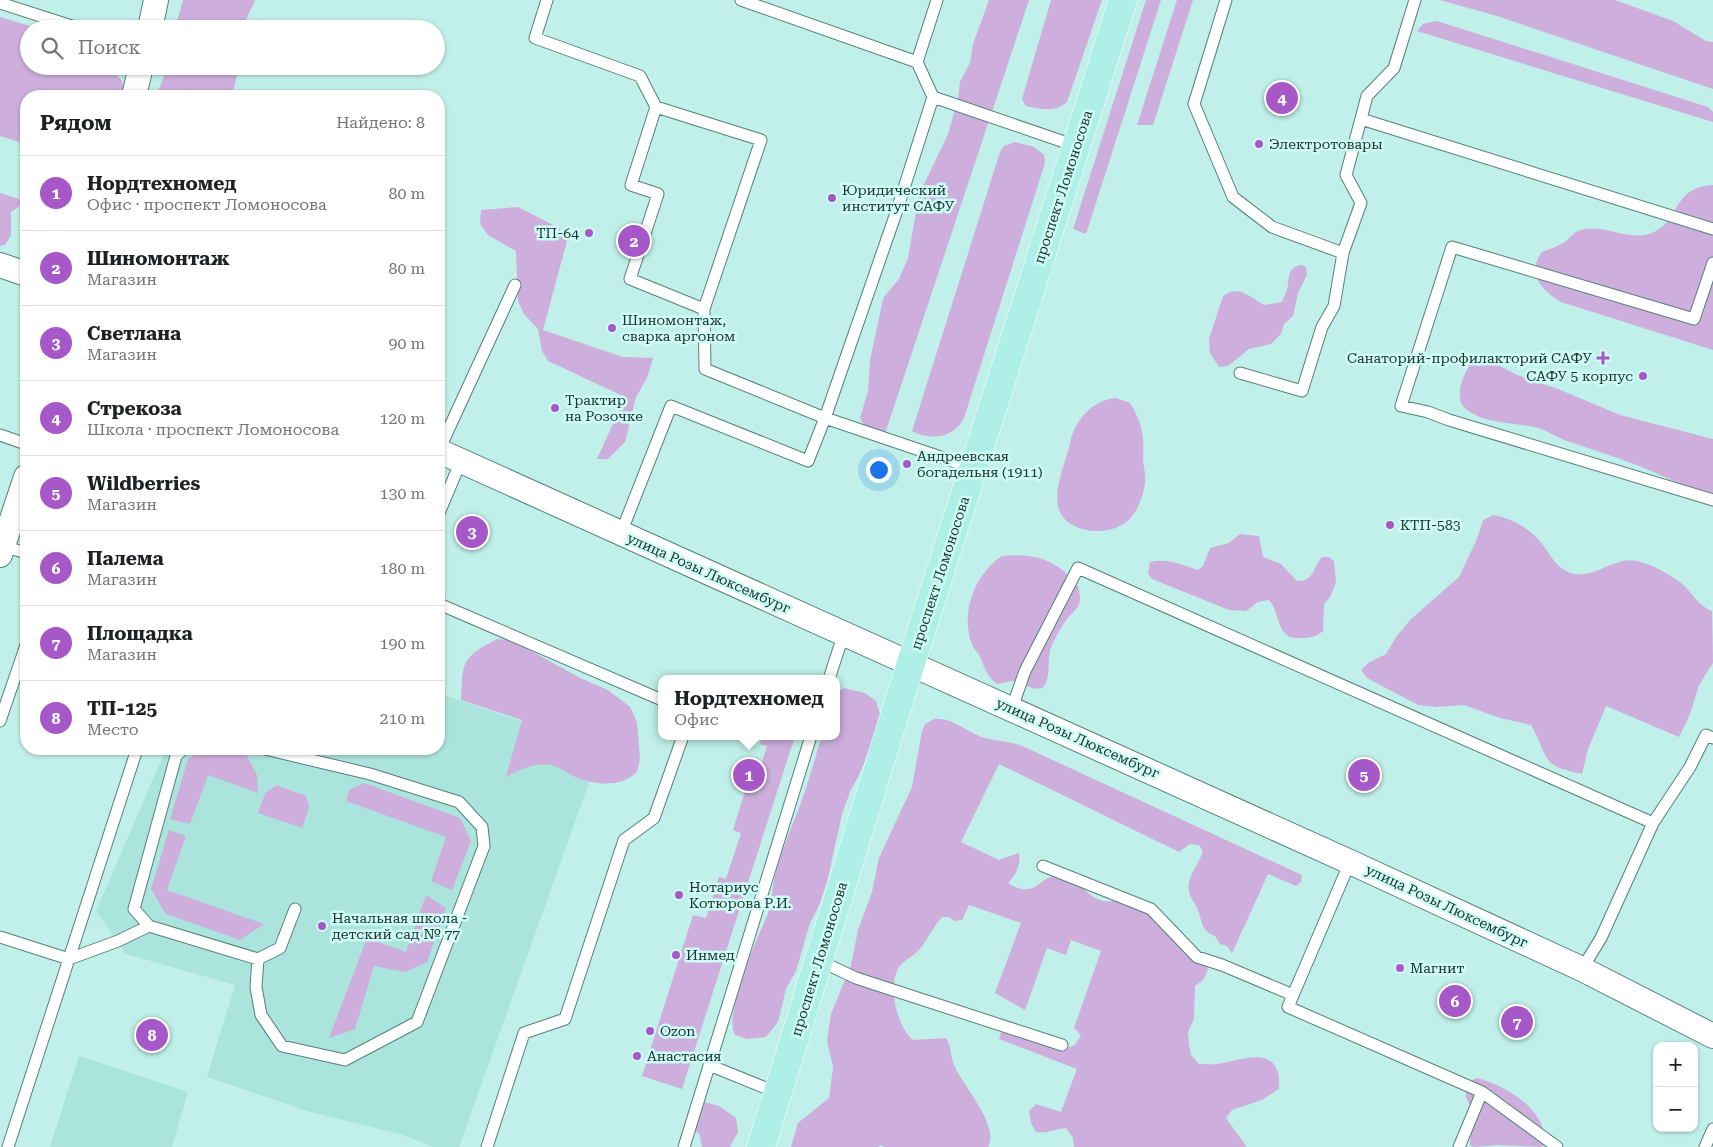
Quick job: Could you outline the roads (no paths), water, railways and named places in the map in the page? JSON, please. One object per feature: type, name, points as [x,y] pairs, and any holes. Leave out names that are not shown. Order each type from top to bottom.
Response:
[{"type":"main road","name":"проспект Ломоносова","points":[[760,1147],[973,468],[1123,0]]},
{"type":"street","points":[[152,20],[156,0]]},
{"type":"street","points":[[135,90],[139,75]]},
{"type":"street","points":[[0,265],[20,272]]},
{"type":"street","name":"улица Розы Люксембург","points":[[445,454],[912,662],[1350,862],[1582,970],[1713,1036]]},
{"type":"street","points":[[2,550],[20,495]]},
{"type":"lane","points":[[547,0],[535,38],[640,76],[656,107],[762,140],[704,309],[705,369],[825,418],[973,468]]},
{"type":"lane","points":[[741,0],[917,62]]},
{"type":"lane","points":[[621,533],[671,406],[808,461],[825,418],[896,213],[933,97],[917,62],[937,0]]},
{"type":"lane","points":[[1226,0],[1194,104],[1234,198],[1272,227],[1343,253]]},
{"type":"lane","points":[[1240,373],[1302,392],[1322,327],[1334,306],[1343,253],[1361,204],[1346,175],[1367,96],[1394,68],[1415,0]]},
{"type":"lane","points":[[0,3],[53,20]]},
{"type":"lane","points":[[933,97],[1076,146]]},
{"type":"lane","points":[[656,107],[630,184],[658,194],[630,279],[704,309]]},
{"type":"lane","points":[[1361,119],[1713,229]]},
{"type":"lane","points":[[1713,263],[1694,319],[1452,247],[1401,406],[1428,412],[1713,500]]},
{"type":"lane","points":[[445,438],[515,285]]},
{"type":"lane","points":[[0,435],[20,442]]},
{"type":"lane","points":[[445,499],[461,461]]},
{"type":"lane","points":[[2,550],[20,552]]},
{"type":"lane","points":[[1012,708],[1026,671],[1078,568],[1653,823]]},
{"type":"lane","points":[[445,607],[658,698]]},
{"type":"lane","points":[[830,675],[844,633]]},
{"type":"lane","points":[[0,720],[20,662]]},
{"type":"lane","points":[[1582,970],[1601,938],[1653,823],[1690,767],[1706,735],[1713,738]]},
{"type":"lane","points":[[487,1147],[524,1033],[565,1019],[624,840],[654,818],[682,740]]},
{"type":"lane","points":[[684,1147],[810,740]]},
{"type":"lane","points":[[8,1147],[135,755]]},
{"type":"lane","points":[[177,755],[134,909],[149,926],[258,959],[280,948],[295,909]]},
{"type":"lane","points":[[258,959],[256,987],[261,1015],[282,1046],[345,1060],[417,1022],[484,846],[482,827],[459,802],[370,774],[290,755]]},
{"type":"lane","points":[[1350,862],[1288,1008],[1482,1092],[1557,1147]]},
{"type":"lane","points":[[1043,866],[1151,909],[1197,956],[1222,964],[1293,995]]},
{"type":"lane","points":[[0,937],[69,959],[118,941],[149,926]]},
{"type":"lane","points":[[818,960],[856,978],[1062,1045]]},
{"type":"lane","points":[[709,1065],[778,1093]]},
{"type":"lane","points":[[1459,1147],[1482,1092]]},
{"type":"lane","points":[[1705,1147],[1713,1129]]},
{"type":"place","name":"Стрекоза","points":[[1282,98]]},
{"type":"place","name":"Электротовары","points":[[1259,144]]},
{"type":"place","name":"Юридический институт САФУ","points":[[832,198]]},
{"type":"place","name":"ТП-64","points":[[589,233]]},
{"type":"place","name":"Шиномонтаж","points":[[634,241]]},
{"type":"place","name":"Шиномонтаж, сварка аргоном","points":[[612,328]]},
{"type":"place","name":"Санаторий-профилакторий САФУ","points":[[1603,358]]},
{"type":"place","name":"САФУ 5 корпус","points":[[1643,376]]},
{"type":"place","name":"Трактир на Розочке","points":[[555,408]]},
{"type":"place","name":"Андреевская богадельня (1911)","points":[[907,464]]},
{"type":"place","name":"КТП-583","points":[[1390,525]]},
{"type":"place","name":"Светлана","points":[[472,532]]},
{"type":"place","name":"Нордтехномед","points":[[749,775]]},
{"type":"place","name":"Wildberries","points":[[1364,775]]},
{"type":"place","name":"Нотариус Котюрова Р.И.","points":[[679,895]]},
{"type":"place","name":"Начальная школа - детский сад № 77","points":[[322,926]]},
{"type":"place","name":"Инмед","points":[[676,955]]},
{"type":"place","name":"Магнит","points":[[1400,968]]},
{"type":"place","name":"Палема","points":[[1455,1001]]},
{"type":"place","name":"Площадка","points":[[1517,1022]]},
{"type":"place","name":"Ozon","points":[[650,1031]]},
{"type":"place","name":"ТП-125","points":[[152,1035]]},
{"type":"place","name":"Анастасия","points":[[637,1056]]}]
